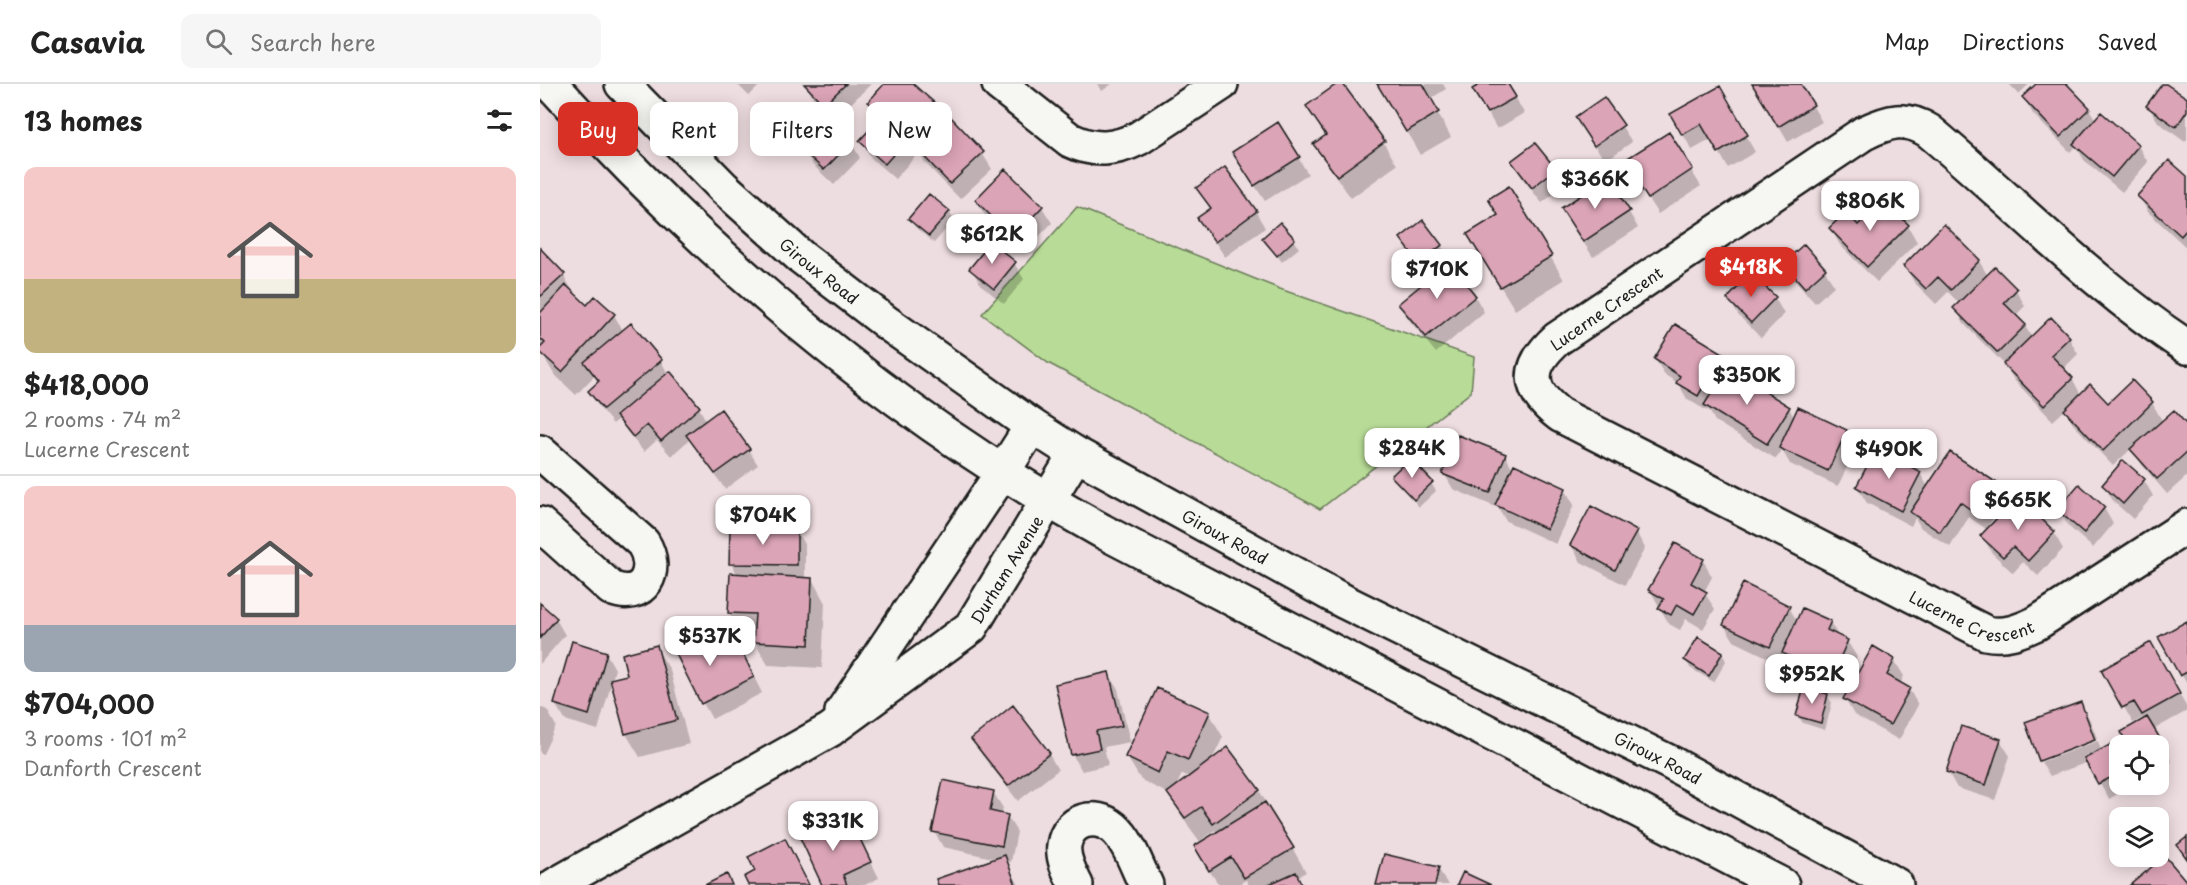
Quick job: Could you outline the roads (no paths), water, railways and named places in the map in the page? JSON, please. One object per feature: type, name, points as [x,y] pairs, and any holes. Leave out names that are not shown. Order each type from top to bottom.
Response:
[{"type":"street","points":[[551,84],[621,160],[760,291],[840,357],[1002,473],[1048,501],[1782,885]]},
{"type":"street","name":"Giroux Road","points":[[622,84],[724,188],[801,257],[887,323],[1032,426],[1077,454],[1345,602],[1671,763],[1896,885]]},
{"type":"street","points":[[999,84],[1070,140],[1081,145],[1102,149],[1125,145],[1139,138],[1221,84]]},
{"type":"street","name":"Lucerne Crescent","points":[[2187,347],[2133,309],[2088,272],[1929,131],[1920,125],[1904,121],[1882,125],[1864,134],[1557,339],[1539,358],[1534,366],[1533,376],[1541,396],[1560,415],[1986,633],[1995,635],[2014,633],[2037,623],[2187,526]]},
{"type":"street","name":"Durham Avenue","points":[[830,730],[1032,426]]},
{"type":"street","points":[[540,452],[643,543],[649,552],[651,562],[650,573],[645,583],[629,592],[620,592],[611,588],[540,524]]},
{"type":"street","name":"Durham Avenue","points":[[555,885],[830,730],[971,627],[1077,454]]},
{"type":"street","points":[[1076,885],[1064,858],[1066,838],[1081,821],[1099,819],[1115,828],[1122,836],[1146,885]]}]
